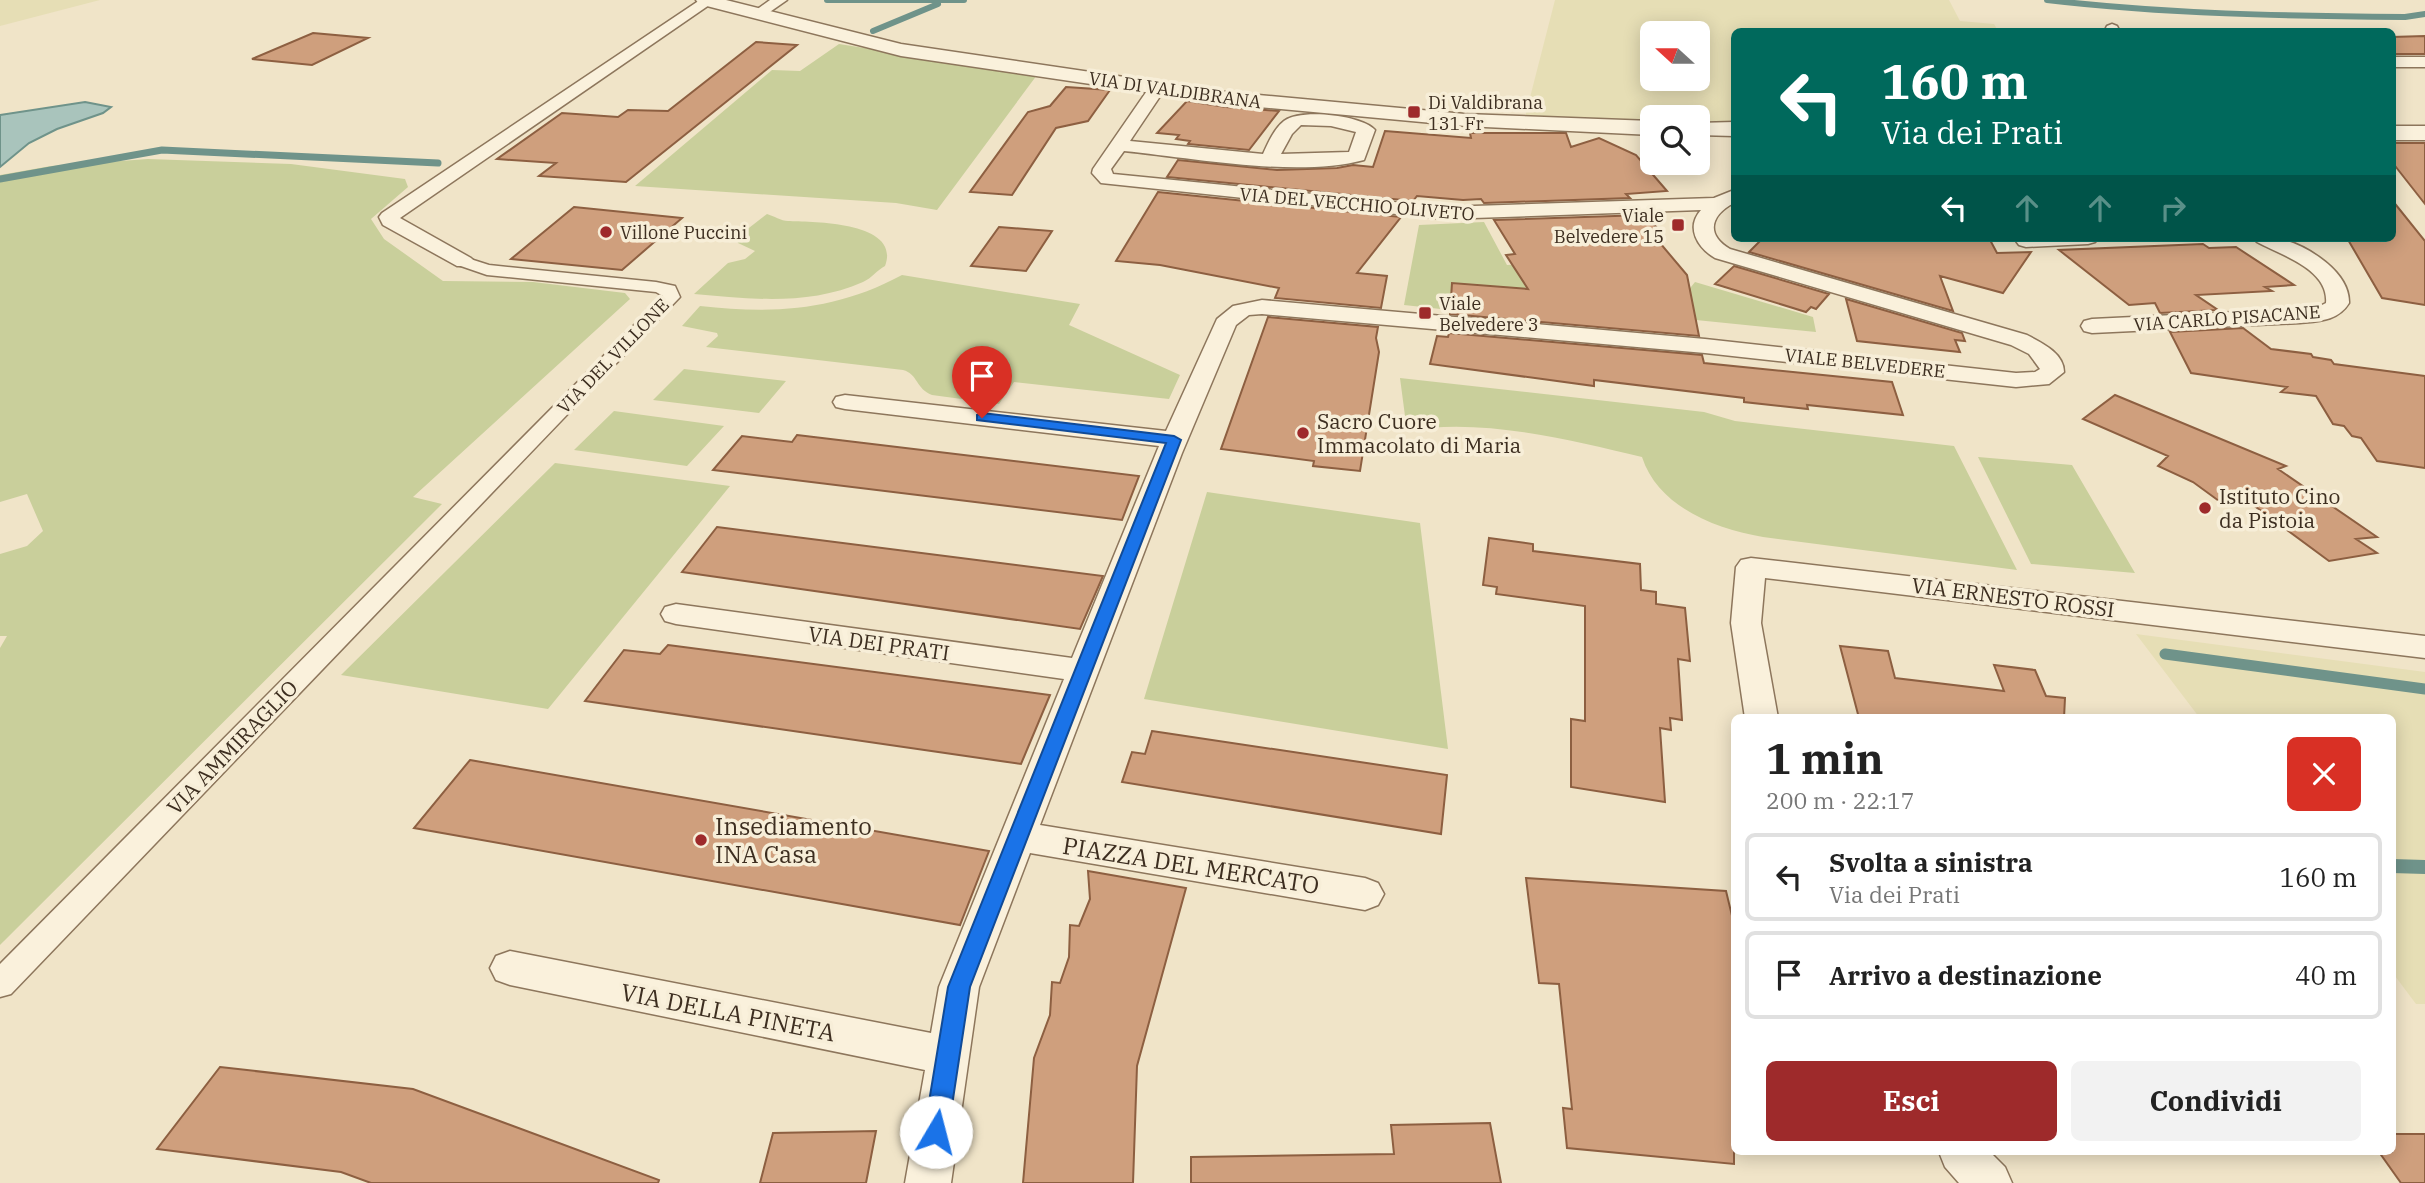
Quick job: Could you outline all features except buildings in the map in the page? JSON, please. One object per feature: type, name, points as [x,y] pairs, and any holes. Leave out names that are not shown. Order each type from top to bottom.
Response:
[{"type":"street","points":[[464,261],[390,221],[390,214],[707,0]]},
{"type":"street","name":"VIA DI VALDIBRANA","points":[[707,0],[901,50],[1157,89],[1365,113],[1518,124],[1640,128]]},
{"type":"street","points":[[759,13],[780,0]]},
{"type":"street","points":[[2396,62],[2425,62]]},
{"type":"street","name":"VIA DEL VECCHIO OLIVETO","points":[[1157,89],[1101,173],[1115,182],[1380,208],[1490,214],[1726,200]]},
{"type":"street","points":[[1118,145],[1269,160],[1354,158],[1366,130],[1351,124],[1299,120],[1289,127],[1269,160]]},
{"type":"street","points":[[1710,129],[1731,129]]},
{"type":"street","points":[[2396,134],[2425,133]]},
{"type":"street","name":"VIALE BELVEDERE","points":[[1174,440],[1225,324],[1238,311],[1254,307],[1705,346],[2027,381],[2040,379],[2052,372],[2052,364],[2045,355],[2019,340],[1738,260],[1716,250],[1705,237],[1703,222],[1708,213],[1726,200]]},
{"type":"street","name":"VIA CARLO PISACANE","points":[[2092,326],[2317,315],[2335,308],[2339,303],[2332,280],[2311,264],[2271,242]]},
{"type":"street","name":"VIA DEL VILLONE","points":[[464,261],[487,270],[656,286],[669,290],[672,297],[464,510]]},
{"type":"street","points":[[845,402],[1174,440],[959,987],[928,1183]]},
{"type":"street","name":"VIA AMMIRAGLIO","points":[[0,984],[464,510]]},
{"type":"street","name":"VIA ERNESTO ROSSI","points":[[1761,714],[1746,624],[1751,568],[2425,647]]},
{"type":"street","name":"VIA DEI PRATI","points":[[676,614],[1083,671]]},
{"type":"street","name":"PIAZZA DEL MERCATO","points":[[1017,836],[1365,894]]},
{"type":"street","name":"VIA DELLA PINETA","points":[[510,968],[947,1055]]},
{"type":"street","points":[[1964,1155],[1989,1183]]},
{"type":"shaded area","points":[[0,0],[100,0],[0,26]]},
{"type":"shaded area","points":[[1555,0],[1949,0],[1960,21],[1994,24],[1996,28],[1731,28],[1731,124],[1710,124],[1710,105],[1640,105],[1640,122],[1525,117]]},
{"type":"shaded area","points":[[2136,634],[2425,672],[2425,1004],[2416,1004],[2396,977],[2396,714],[2197,714]]},
{"type":"green space","points":[[839,44],[1037,75],[937,210],[896,203],[635,186],[772,70],[800,71]]},
{"type":"green space","points":[[148,159],[291,164],[405,179],[408,187],[371,219],[384,239],[443,281],[533,282],[625,293],[630,299],[413,497],[442,504],[0,945],[0,648],[7,636],[0,636],[0,554],[27,546],[43,531],[27,494],[0,502],[0,175],[51,166]]},
{"type":"green space","points":[[767,214],[785,221],[833,224],[868,232],[880,240],[887,251],[885,266],[863,282],[822,295],[779,299],[694,294],[728,263],[745,259],[755,251],[738,243],[736,238]]},
{"type":"green space","points":[[1578,217],[1608,270],[1687,292],[1695,282],[1813,317],[1816,332],[1696,320],[1452,284],[1450,310],[1404,305],[1419,225],[1484,222],[1507,265],[1565,262],[1552,219]]},
{"type":"green space","points":[[902,275],[1080,304],[1069,325],[1180,375],[1169,399],[1014,382],[999,404],[932,395],[903,370],[706,347],[718,336],[717,333],[682,326],[700,306],[753,310],[804,307],[853,296]]},
{"type":"green space","points":[[684,369],[786,381],[759,413],[653,400]]},
{"type":"green space","points":[[1400,378],[1704,412],[1735,421],[1954,446],[2017,570],[1763,537],[1727,528],[1691,513],[1675,502],[1650,474],[1642,457],[1585,444],[1494,429],[1435,427],[1407,431]]},
{"type":"green space","points":[[614,411],[724,426],[687,466],[574,450]]},
{"type":"green space","points":[[1978,457],[2072,465],[2135,573],[2031,564]]},
{"type":"green space","points":[[555,463],[730,486],[548,709],[341,675]]},
{"type":"green space","points":[[1207,492],[1420,523],[1448,749],[1144,699]]},
{"type":"water","points":[[85,102],[111,107],[103,113],[57,129],[29,143],[0,167],[0,115]]},
{"type":"waterway","points":[[827,0],[964,0]]},
{"type":"waterway","points":[[2047,0],[2226,13],[2405,17],[2425,14]]},
{"type":"waterway","points":[[873,31],[938,4]]},
{"type":"waterway","points":[[0,179],[162,150],[438,163]]},
{"type":"waterway","points":[[2165,654],[2425,689]]},
{"type":"waterway","points":[[2396,866],[2425,867]]},
{"type":"place","name":"Di Valdibrana 131 Fr","points":[[1414,112]]},
{"type":"place","name":"Viale Belvedere 15","points":[[1678,225]]},
{"type":"place","name":"Villone Puccini","points":[[606,232]]},
{"type":"place","name":"Viale Belvedere 3","points":[[1425,313]]},
{"type":"place","name":"Sacro Cuore Immacolato di Maria","points":[[1303,433]]},
{"type":"place","name":"Istituto Cino da Pistoia","points":[[2205,508]]},
{"type":"place","name":"Insediamento INA Casa","points":[[701,840]]},
{"type":"route","points":[[936,1132],[959,987],[1174,440],[982,418]]}]
